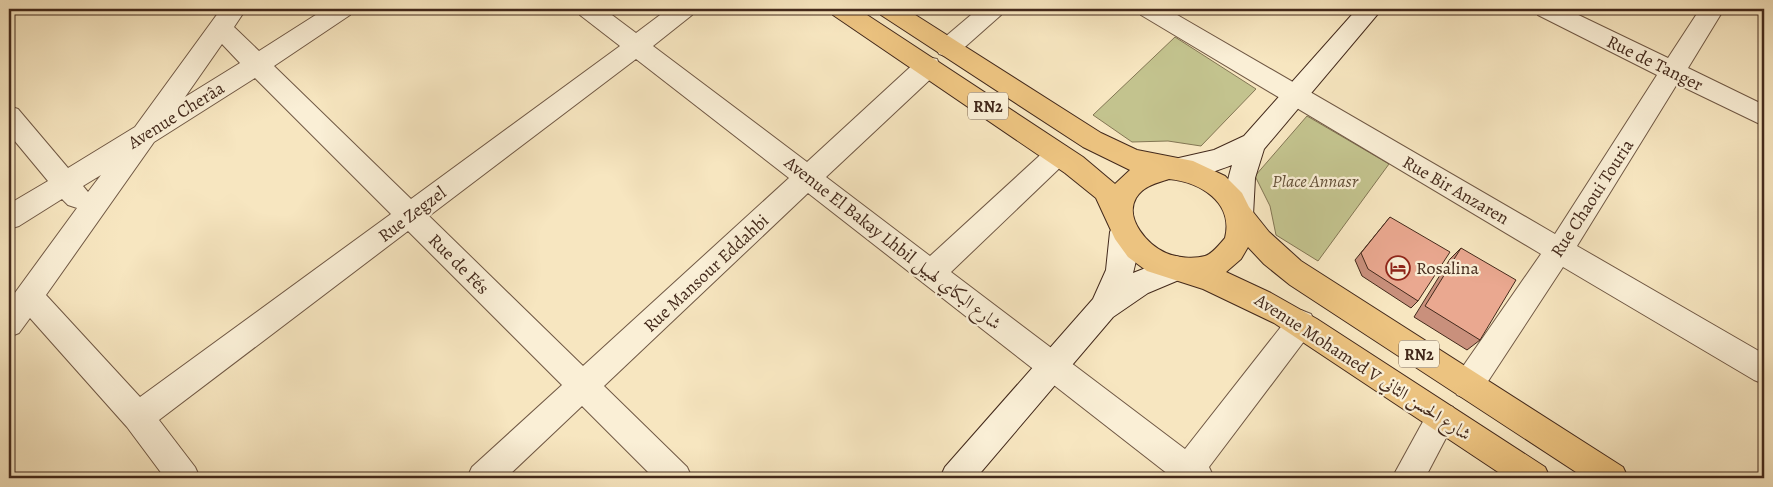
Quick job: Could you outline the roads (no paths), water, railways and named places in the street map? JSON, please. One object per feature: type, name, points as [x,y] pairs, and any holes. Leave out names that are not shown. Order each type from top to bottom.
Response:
[{"type":"highway","name":"Avenue Mohamed V شارع الحسن الثاني","points":[[841,9],[1058,154],[1105,190],[1133,245],[1145,255],[1159,263],[1218,280],[1300,323],[1534,478]]},
{"type":"highway","name":"RN2","points":[[889,9],[1092,140],[1132,160],[1195,172],[1210,179],[1224,189],[1234,202],[1239,215],[1261,244],[1279,261],[1612,478]]},
{"type":"highway","points":[[1122,225],[1120,203],[1126,189],[1137,178],[1151,170],[1174,168]]},
{"type":"highway","name":"Avenue Mohamed V شارع الحسن الثاني","points":[[1180,269],[1206,268],[1223,260],[1235,248],[1240,232],[1239,215]]},
{"type":"street","name":"Avenue Cherâa","points":[[9,218],[257,65],[342,9]]},
{"type":"street","name":"Avenue El Bakay Lhbil شارع البكاي لهبيل","points":[[588,9],[1193,474]]},
{"type":"street","name":"Rue Zegzel","points":[[138,417],[410,216],[684,9]]},
{"type":"street","points":[[948,48],[993,9]]},
{"type":"street","name":"Rue Bir Anzaren","points":[[1149,9],[1293,96],[1560,249],[1764,370]]},
{"type":"street","points":[[1239,215],[1241,177],[1253,143],[1370,9]]},
{"type":"street","name":"Rue de Tanger","points":[[1546,9],[1764,116]]},
{"type":"street","name":"Rue Chaoui Touria","points":[[1468,385],[1560,249],[1712,9]]},
{"type":"street","name":"Rue de Fés","points":[[227,18],[257,65],[676,478]]},
{"type":"street","points":[[9,324],[227,18]]},
{"type":"street","name":"Rue Mansour Eddahbi","points":[[483,478],[928,66]]},
{"type":"street","points":[[9,116],[90,210]]},
{"type":"street","points":[[1174,168],[1207,164],[1232,155],[1253,143]]},
{"type":"street","points":[[932,273],[1058,154]]},
{"type":"street","points":[[956,478],[1103,308],[1117,284],[1124,258],[1122,225]]},
{"type":"street","points":[[1103,308],[1124,291],[1149,278],[1180,269]]},
{"type":"street","points":[[28,296],[138,417],[184,478]]},
{"type":"street","points":[[1193,474],[1300,323]]},
{"type":"street","points":[[1408,478],[1442,417]]},
{"type":"place","name":"Rosalina","points":[[1398,268]]},
{"type":"park label","name":"Place Annasr","points":[[1315,181]]}]
